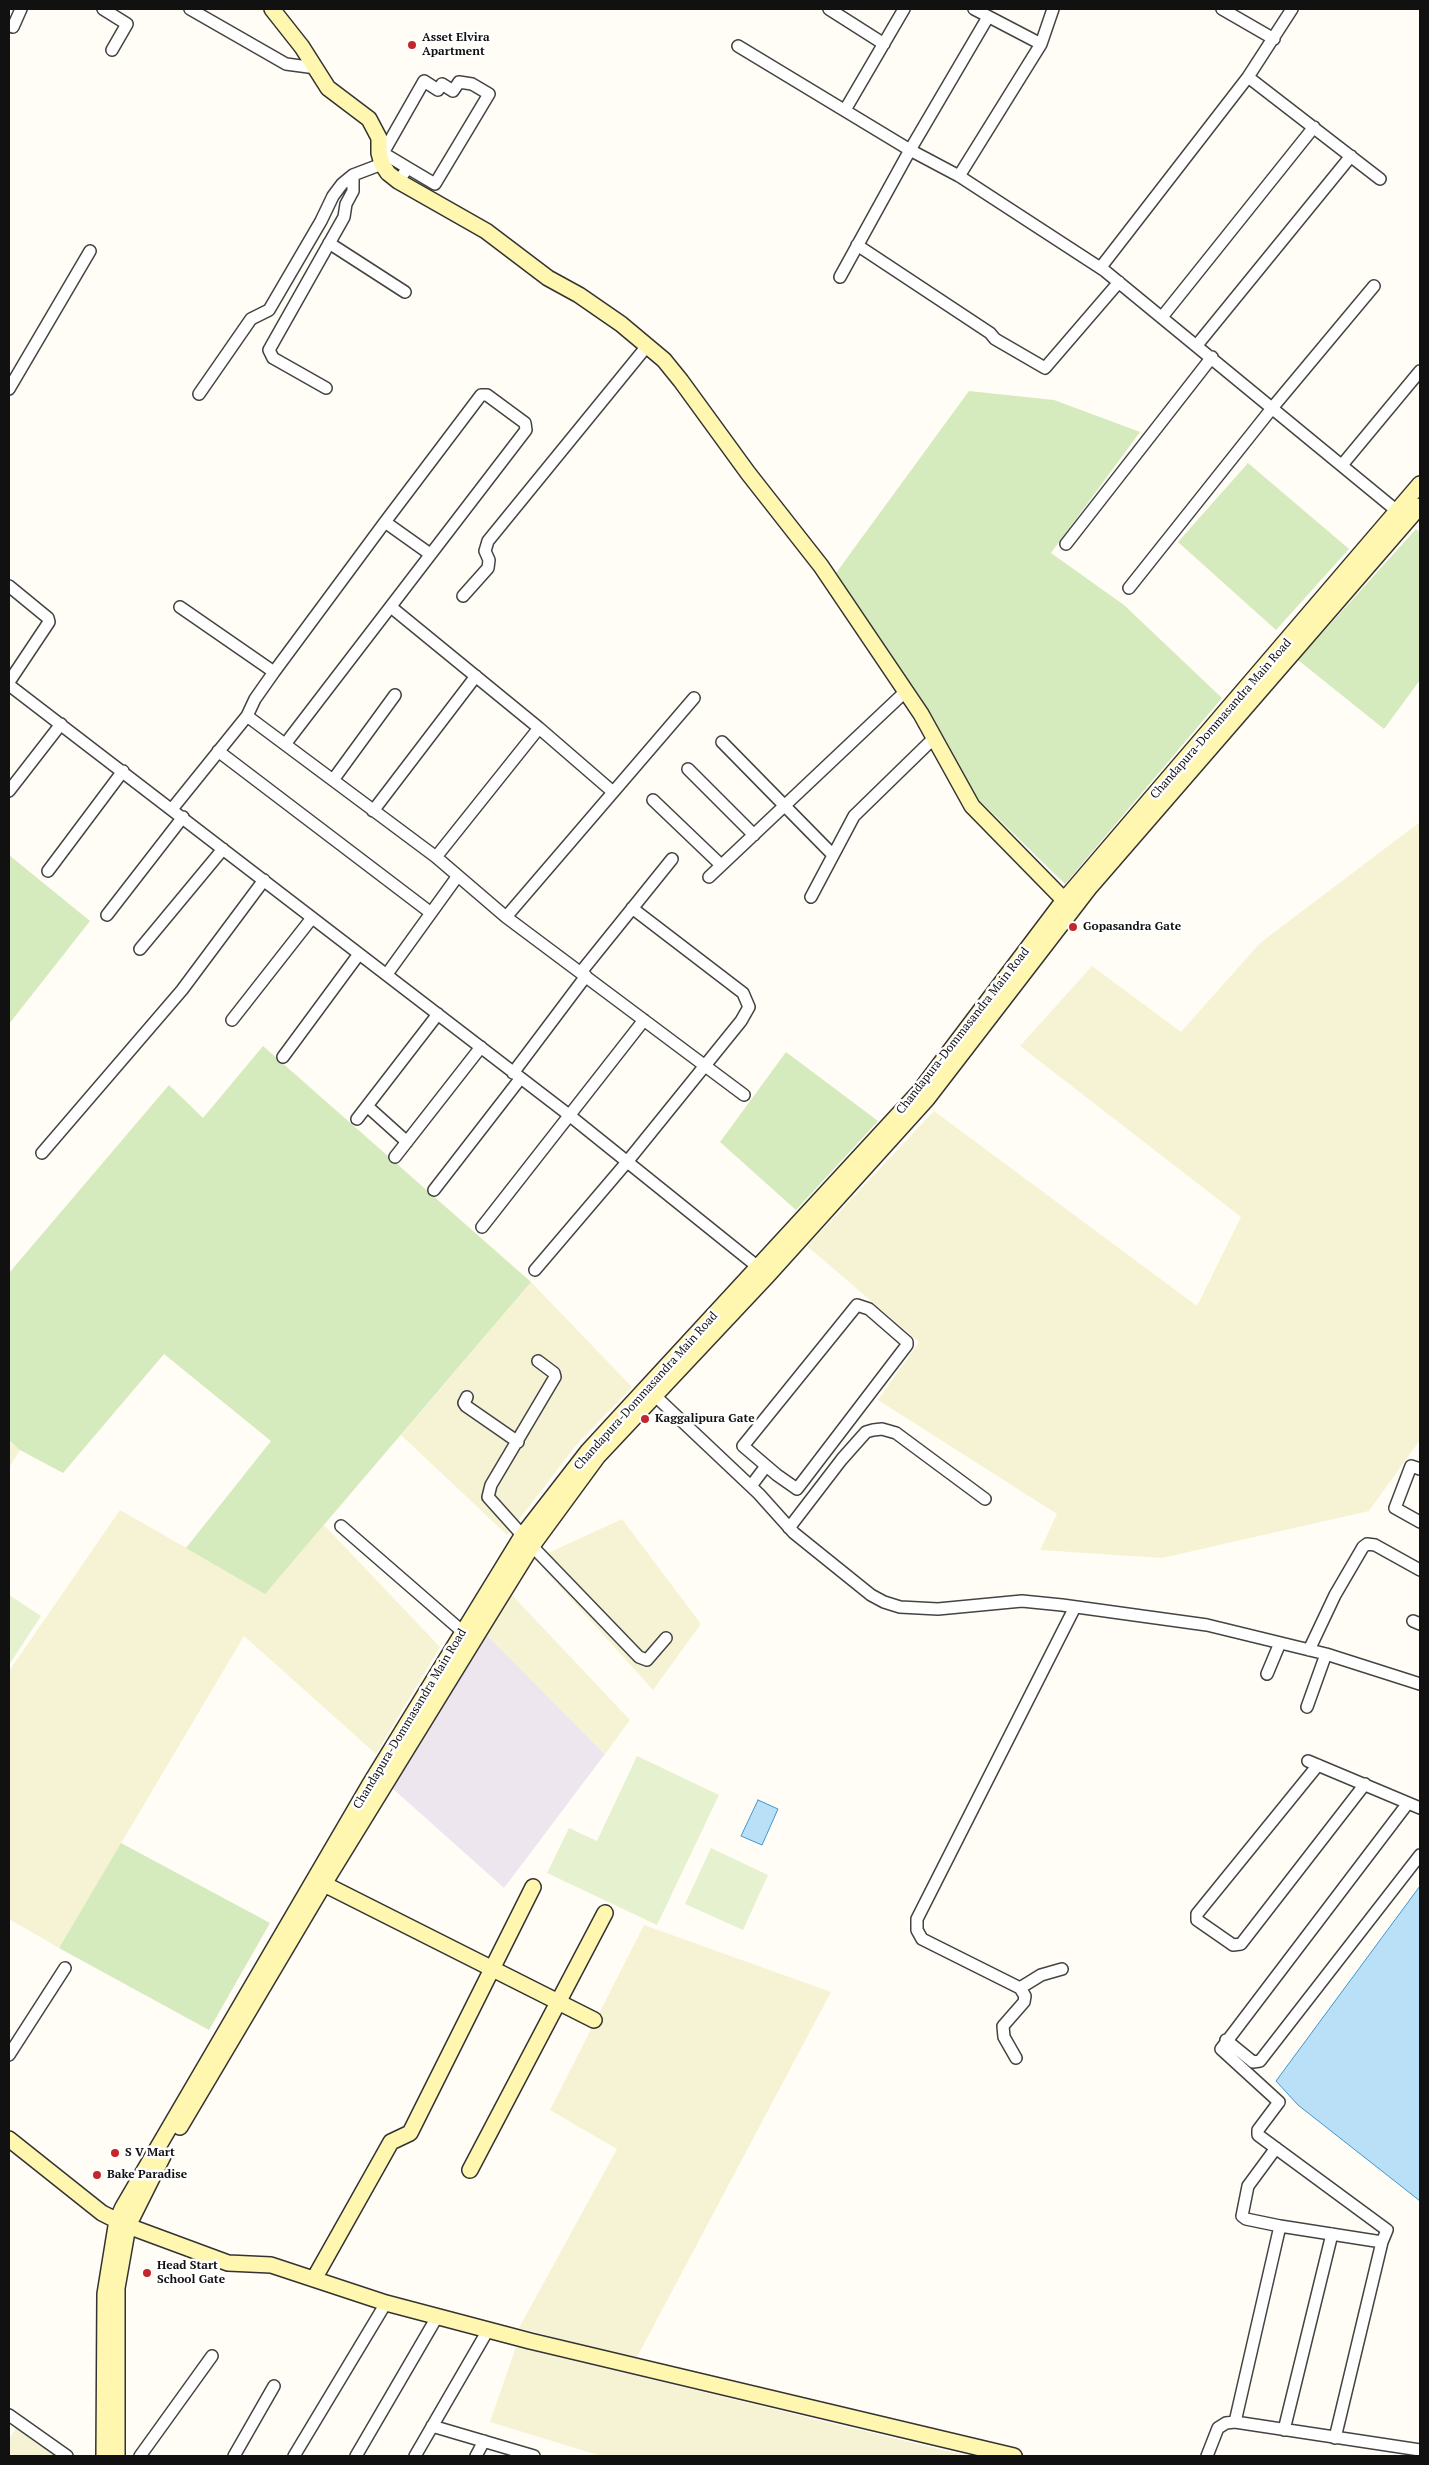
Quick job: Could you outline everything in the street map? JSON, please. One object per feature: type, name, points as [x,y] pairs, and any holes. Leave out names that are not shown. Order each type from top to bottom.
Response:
[{"type":"main road","points":[[272,9],[302,47],[328,88],[369,119],[379,138],[379,153],[382,164],[398,181],[486,231],[548,278],[579,295],[621,324],[664,360],[748,473],[821,566],[906,691],[972,806],[1069,904]]},
{"type":"main road","name":"Chandapura-Dommasandra Main Road","points":[[104,2456],[105,2294],[123,2223],[226,2027],[370,1784],[463,1632],[527,1541],[651,1392],[927,1099],[1069,904],[1420,484]]},
{"type":"main road","name":"Chandapura-Dommasandra Main Road","points":[[1069,904],[1420,506]]},
{"type":"main road","name":"Chandapura-Dommasandra Main Road","points":[[117,2456],[117,2288],[123,2223],[527,1541]]},
{"type":"main road","points":[[324,1884],[594,2020]]},
{"type":"main road","points":[[314,2279],[391,2142],[410,2133],[533,1887]]},
{"type":"main road","points":[[470,2170],[605,1913]]},
{"type":"main road","points":[[9,2139],[102,2213],[123,2223],[228,2263],[271,2265],[386,2303],[437,2317],[1014,2456]]},
{"type":"street","points":[[13,27],[21,9]]},
{"type":"street","points":[[103,9],[127,24],[112,50]]},
{"type":"street","points":[[190,9],[286,64],[316,68]]},
{"type":"street","points":[[829,9],[884,44]]},
{"type":"street","points":[[845,110],[904,9]]},
{"type":"street","points":[[974,9],[1041,44]]},
{"type":"street","points":[[959,176],[1041,44],[1053,9]]},
{"type":"street","points":[[1222,9],[1274,39]]},
{"type":"street","points":[[1100,267],[1248,77],[1292,9]]},
{"type":"street","points":[[840,277],[910,150],[988,17]]},
{"type":"street","points":[[738,46],[910,150],[959,176],[1100,267],[1273,407],[1397,511]]},
{"type":"street","points":[[1248,77],[1380,178]]},
{"type":"street","points":[[424,81],[438,90],[442,84],[453,91],[459,82],[472,84],[489,94],[435,184],[408,168],[383,153],[424,81]]},
{"type":"street","points":[[1162,317],[1314,128]]},
{"type":"street","points":[[1197,345],[1351,156]]},
{"type":"street","points":[[199,394],[251,319],[269,310],[321,221],[333,196],[342,184],[353,176],[382,164]]},
{"type":"street","points":[[398,181],[408,168]]},
{"type":"street","points":[[326,388],[273,358],[269,350],[344,217],[346,204],[354,190],[353,176]]},
{"type":"street","points":[[329,242],[405,292]]},
{"type":"street","points":[[857,245],[990,333],[995,339],[1045,368],[1119,282]]},
{"type":"street","points":[[9,389],[90,251]]},
{"type":"street","points":[[1129,588],[1273,407],[1374,286]]},
{"type":"street","points":[[463,596],[488,568],[489,560],[485,551],[488,541],[646,346]]},
{"type":"street","points":[[1066,544],[1212,357]]},
{"type":"street","points":[[1342,465],[1420,371]]},
{"type":"street","points":[[172,809],[247,716],[255,699],[274,672],[481,395],[488,395],[525,423],[526,430],[286,743]]},
{"type":"street","points":[[385,522],[430,554]]},
{"type":"street","points":[[9,586],[48,618],[49,622],[49,626],[9,683],[569,1115],[763,1271]]},
{"type":"street","points":[[180,607],[274,672]]},
{"type":"street","points":[[391,607],[539,728],[613,792]]},
{"type":"street","points":[[373,811],[476,676]]},
{"type":"street","points":[[709,876],[906,691]]},
{"type":"street","points":[[333,780],[395,695]]},
{"type":"street","points":[[506,917],[694,698]]},
{"type":"street","points":[[247,716],[286,743],[436,858],[506,917],[744,1095]]},
{"type":"street","points":[[9,791],[61,724]]},
{"type":"street","points":[[436,858],[539,728]]},
{"type":"street","points":[[811,897],[854,816],[934,738]]},
{"type":"street","points":[[722,742],[833,855]]},
{"type":"street","points":[[218,751],[431,913]]},
{"type":"street","points":[[688,769],[754,835]]},
{"type":"street","points":[[48,871],[122,771]]},
{"type":"street","points":[[652,800],[721,865]]},
{"type":"street","points":[[106,915],[183,817]]},
{"type":"street","points":[[140,949],[223,849]]},
{"type":"street","points":[[434,1190],[517,1076],[584,974],[632,908],[672,859]]},
{"type":"street","points":[[387,974],[457,877]]},
{"type":"street","points":[[42,1152],[182,990],[264,880]]},
{"type":"street","points":[[535,1270],[627,1162],[705,1066],[741,1020],[748,1007],[743,993],[632,908]]},
{"type":"street","points":[[232,1020],[312,918]]},
{"type":"street","points":[[283,1057],[359,954]]},
{"type":"street","points":[[357,1119],[438,1014]]},
{"type":"street","points":[[482,1227],[644,1020]]},
{"type":"street","points":[[395,1157],[481,1047]]},
{"type":"street","points":[[367,1106],[407,1142]]},
{"type":"street","points":[[857,1305],[869,1309],[907,1342],[904,1351],[801,1486],[797,1489],[793,1487],[766,1466],[742,1446],[744,1441],[857,1305]]},
{"type":"street","points":[[538,1361],[554,1373],[555,1377],[491,1485],[488,1498],[527,1541],[644,1660],[647,1660],[666,1638]]},
{"type":"street","points":[[651,1392],[751,1486],[789,1528],[807,1544],[871,1595],[900,1607],[938,1609],[1022,1601],[1207,1625],[1326,1654],[1420,1684]]},
{"type":"street","points":[[467,1397],[464,1402],[466,1406],[518,1442]]},
{"type":"street","points":[[789,1528],[842,1459],[866,1432],[873,1430],[882,1429],[896,1433],[985,1499]]},
{"type":"street","points":[[751,1486],[766,1466]]},
{"type":"street","points":[[1420,1469],[1411,1466],[1395,1508],[1420,1522]]},
{"type":"street","points":[[342,1526],[463,1632]]},
{"type":"street","points":[[1309,1650],[1335,1595],[1363,1547],[1368,1544],[1375,1545],[1420,1570]]},
{"type":"street","points":[[1016,2058],[1004,2037],[1003,2026],[1024,2002],[1025,1996],[1020,1988],[922,1938],[917,1930],[917,1919],[1075,1607]]},
{"type":"street","points":[[1267,1674],[1280,1642]]},
{"type":"street","points":[[1307,1707],[1326,1654]]},
{"type":"street","points":[[1364,1784],[1241,1944],[1233,1946],[1197,1920],[1197,1914],[1313,1763],[1364,1784],[1420,1808]]},
{"type":"street","points":[[1335,2438],[1382,2242],[1387,2230],[1258,2134],[1258,2130],[1279,2102],[1221,2051],[1226,2040],[1408,1803]]},
{"type":"street","points":[[1226,2040],[1253,2062],[1260,2061],[1420,1856]]},
{"type":"street","points":[[9,2055],[65,1968]]},
{"type":"street","points":[[1020,1988],[1041,1974],[1062,1968]]},
{"type":"street","points":[[1276,2148],[1248,2186],[1242,2216],[1246,2219],[1280,2226],[1382,2242]]},
{"type":"street","points":[[1234,2422],[1280,2226]]},
{"type":"street","points":[[1284,2430],[1332,2234]]},
{"type":"street","points":[[294,2456],[386,2303]]},
{"type":"street","points":[[356,2456],[437,2317]]},
{"type":"street","points":[[415,2456],[488,2330]]},
{"type":"street","points":[[140,2456],[212,2356]]},
{"type":"street","points":[[234,2456],[274,2386]]},
{"type":"street","points":[[9,2415],[67,2456]]},
{"type":"street","points":[[1207,2456],[1218,2428],[1226,2422],[1420,2450]]},
{"type":"street","points":[[432,2426],[530,2456]]},
{"type":"street","points":[[476,2456],[484,2442]]},
{"type":"shaded area","points":[[1420,822],[1420,1440],[1369,1511],[1162,1558],[1040,1550],[1057,1514],[878,1400],[919,1342],[807,1246],[934,1111],[1197,1306],[1241,1217],[1020,1046],[1092,966],[1181,1032],[1260,943]]},
{"type":"shaded area","points":[[531,1282],[632,1387],[577,1444],[507,1535],[401,1435]]},
{"type":"shaded area","points":[[9,1440],[20,1450],[9,1468]]},
{"type":"shaded area","points":[[120,1510],[265,1593],[324,1525],[440,1647],[376,1754],[244,1636],[59,1948],[9,1919],[9,1671]]},
{"type":"shaded area","points":[[622,1519],[701,1624],[653,1690],[535,1559]]},
{"type":"shaded area","points":[[512,1595],[630,1720],[605,1754],[486,1634]]},
{"type":"shaded area","points":[[486,1634],[605,1754],[504,1888],[392,1788]]},
{"type":"shaded area","points":[[644,1925],[831,1992],[636,2359],[519,2328],[617,2149],[550,2110]]},
{"type":"shaded area","points":[[516,2347],[968,2456],[601,2456],[490,2422]]},
{"type":"shaded area","points":[[17,2427],[57,2456],[9,2456],[9,2439]]},
{"type":"green space","points":[[969,391],[1054,400],[1140,432],[1051,553],[1124,605],[1222,698],[1065,884],[974,795],[836,573]]},
{"type":"green space","points":[[1248,463],[1349,549],[1276,630],[1178,542]]},
{"type":"green space","points":[[1416,529],[1420,532],[1420,680],[1384,729],[1298,660]]},
{"type":"green space","points":[[9,855],[90,921],[9,1024]]},
{"type":"green space","points":[[263,1046],[531,1282],[265,1594],[186,1548],[271,1441],[164,1354],[63,1473],[20,1450],[9,1440],[9,1273],[169,1085],[203,1118]]},
{"type":"green space","points":[[786,1052],[878,1121],[796,1210],[720,1142]]},
{"type":"green space","points":[[9,1595],[41,1616],[9,1665]]},
{"type":"green space","points":[[637,1756],[719,1795],[657,1925],[547,1873],[569,1828],[597,1841]]},
{"type":"green space","points":[[121,1843],[270,1923],[209,2030],[59,1948]]},
{"type":"green space","points":[[711,1848],[768,1875],[743,1930],[685,1904]]},
{"type":"water","points":[[758,1800],[778,1809],[762,1845],[741,1836]]},
{"type":"water","points":[[1420,1886],[1420,2201],[1298,2105],[1276,2081]]},
{"type":"place","name":"Asset Elvira Apartment","points":[[412,45]]},
{"type":"place","name":"Gopasandra Gate","points":[[1073,927]]},
{"type":"place","name":"Kaggalipura Gate","points":[[645,1419]]},
{"type":"place","name":"S V Mart","points":[[115,2153]]},
{"type":"place","name":"Bake Paradise","points":[[97,2175]]},
{"type":"place","name":"Head Start School Gate","points":[[147,2273]]}]
